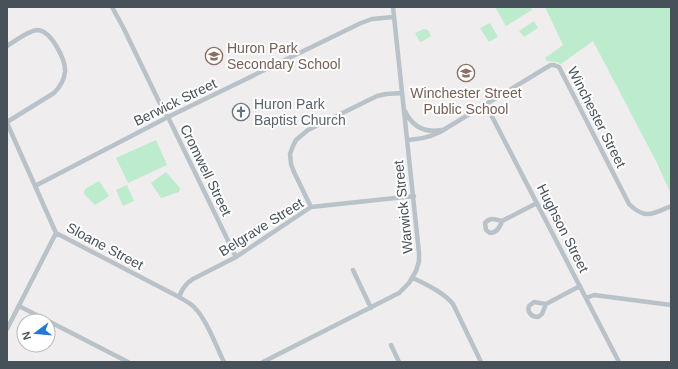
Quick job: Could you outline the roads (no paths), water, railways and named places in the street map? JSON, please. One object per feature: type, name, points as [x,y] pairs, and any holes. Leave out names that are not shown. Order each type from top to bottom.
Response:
[{"type":"street","name":"Cromwell Street","points":[[112,7],[168,117],[236,257]]},
{"type":"street","name":"Warwick Street","points":[[263,362],[399,293],[413,278],[418,266],[419,253],[414,196],[393,7]]},
{"type":"street","name":"Berwick Street","points":[[35,186],[168,117],[361,23],[372,19],[394,16]]},
{"type":"street","points":[[7,46],[33,31],[44,31],[50,37],[61,56],[65,70],[63,81],[54,93],[7,123]]},
{"type":"street","name":"Winchester Street","points":[[407,140],[432,136],[551,65],[556,65],[559,67],[629,204],[637,211],[646,214],[658,212],[671,206]]},
{"type":"street","points":[[311,207],[291,164],[290,154],[292,146],[296,140],[308,130],[377,96],[402,93]]},
{"type":"street","name":"Hughson Street","points":[[486,105],[619,362]]},
{"type":"street","points":[[403,107],[409,118],[421,129],[436,131],[445,128]]},
{"type":"street","name":"Sloane Street","points":[[7,123],[56,233],[179,297],[193,306],[202,317],[224,362]]},
{"type":"street","name":"Belgrave Street","points":[[179,297],[182,288],[187,282],[236,257],[311,207],[414,196]]},
{"type":"street","points":[[502,221],[537,203]]},
{"type":"street","points":[[7,329],[56,233]]},
{"type":"street","points":[[353,270],[371,308]]},
{"type":"street","points":[[413,278],[448,298],[453,304],[481,362]]},
{"type":"street","points":[[546,304],[580,286]]},
{"type":"street","points":[[586,298],[594,295],[671,305]]},
{"type":"street","points":[[19,306],[128,362]]},
{"type":"street","points":[[391,345],[399,362]]},
{"type":"place","name":"Huron Park Secondary School","points":[[214,56]]},
{"type":"place","name":"Winchester Street Public School","points":[[466,73]]},
{"type":"place","name":"Huron Park Baptist Church","points":[[241,112]]}]
